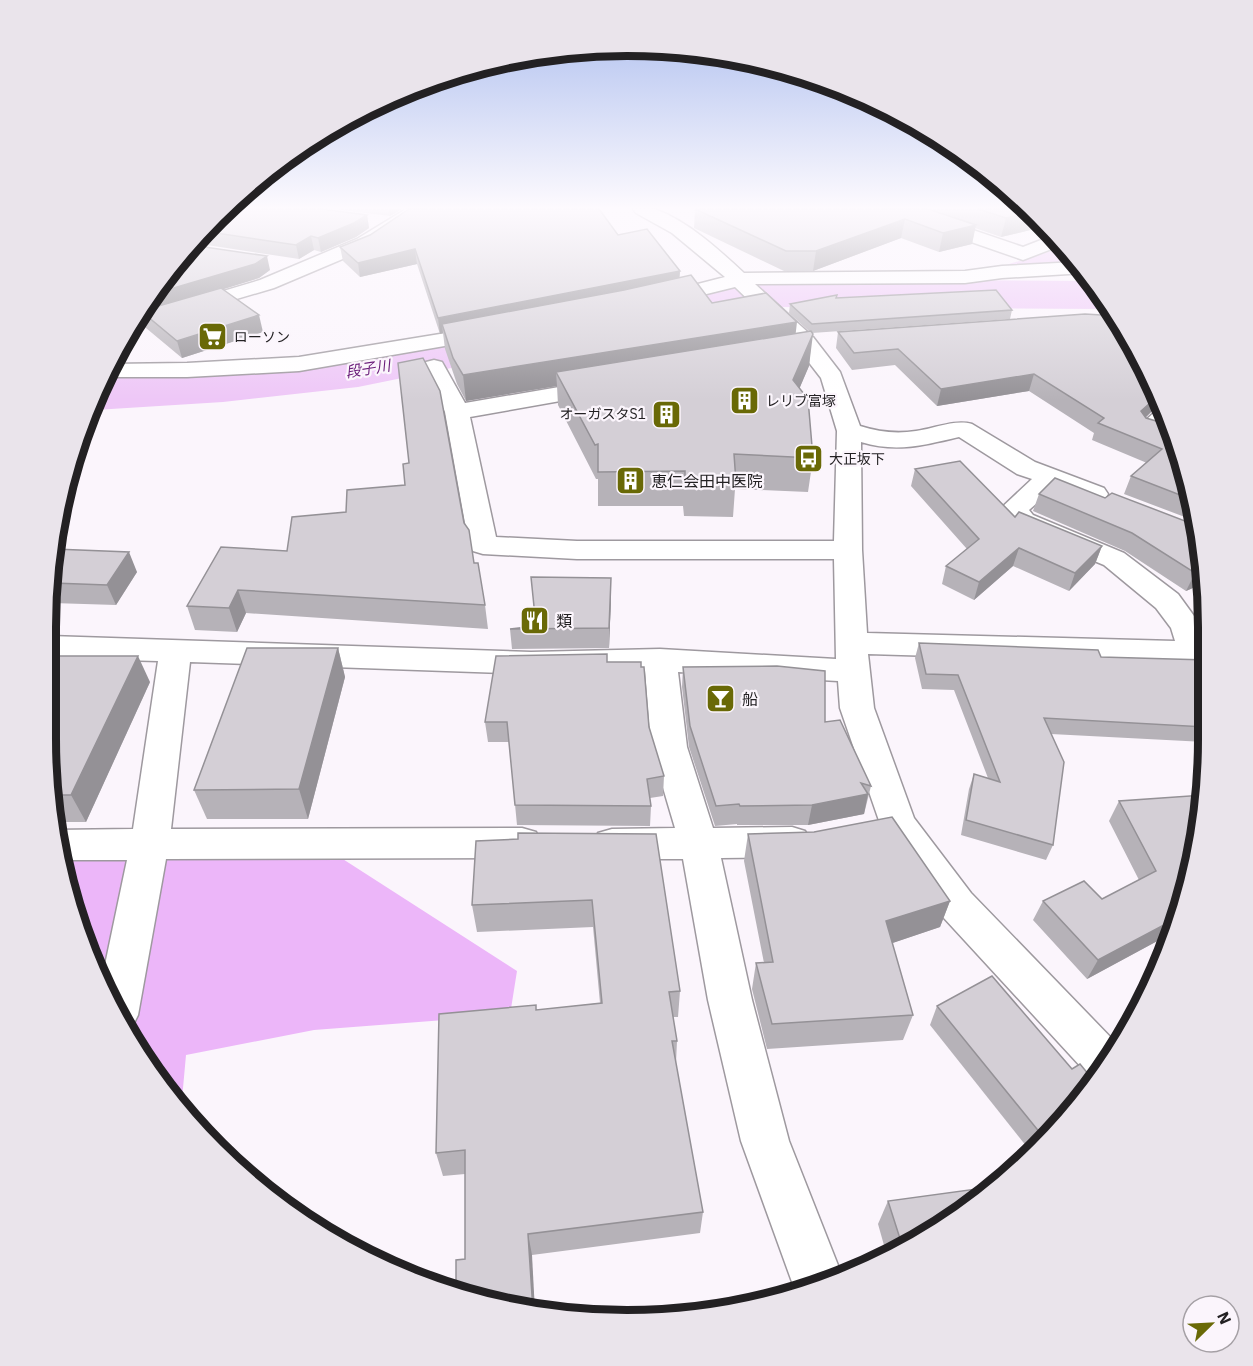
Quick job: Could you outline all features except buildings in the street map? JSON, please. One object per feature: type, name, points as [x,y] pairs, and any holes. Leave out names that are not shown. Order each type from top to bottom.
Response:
[{"type":"street","points":[[144,321],[267,284],[294,273]]},
{"type":"street","points":[[731,273],[807,348],[832,377],[849,431],[848,550],[864,831],[957,905],[1100,1058]]},
{"type":"street","points":[[636,305],[750,291],[965,278],[997,273]]},
{"type":"street","points":[[157,301],[190,308]]},
{"type":"street","points":[[116,371],[299,364],[505,329]]},
{"type":"street","points":[[434,367],[456,412],[483,545],[577,550],[848,550]]},
{"type":"street","points":[[456,412],[626,383]]},
{"type":"street","points":[[1159,420],[1149,428],[1163,433]]},
{"type":"street","points":[[849,431],[884,441],[915,439],[963,429],[1026,468],[1114,502]]},
{"type":"street","points":[[1051,477],[1014,509],[1023,521],[1114,559],[1167,601],[1198,648]]},
{"type":"street","points":[[56,647],[531,663],[1198,653]]},
{"type":"street","points":[[119,1001],[150,843],[175,651]]},
{"type":"street","points":[[660,660],[669,747],[699,844],[730,1000],[765,1141],[817,1277]]},
{"type":"street","points":[[65,845],[699,844],[808,842],[864,831]]},
{"type":"shaded area","points":[[335,854],[517,971],[510,1015],[314,1030],[186,1055],[182,1098],[152,1057],[114,992],[86,923],[67,857]]},
{"type":"waterway","name":"段子川","points":[[669,313],[777,293],[1091,295]]},
{"type":"waterway","name":"段子川","points":[[105,393],[223,386],[358,372],[547,335]]},
{"type":"place","name":"ローソン","points":[[213,337]]},
{"type":"place","name":"レリブ富塚","points":[[745,401]]},
{"type":"place","name":"オーガスタS1","points":[[667,414]]},
{"type":"place","name":"大正坂下","points":[[808,459]]},
{"type":"place","name":"恵仁会田中医院","points":[[630,481]]},
{"type":"place","name":"類","points":[[535,621]]},
{"type":"place","name":"船","points":[[721,699]]}]
